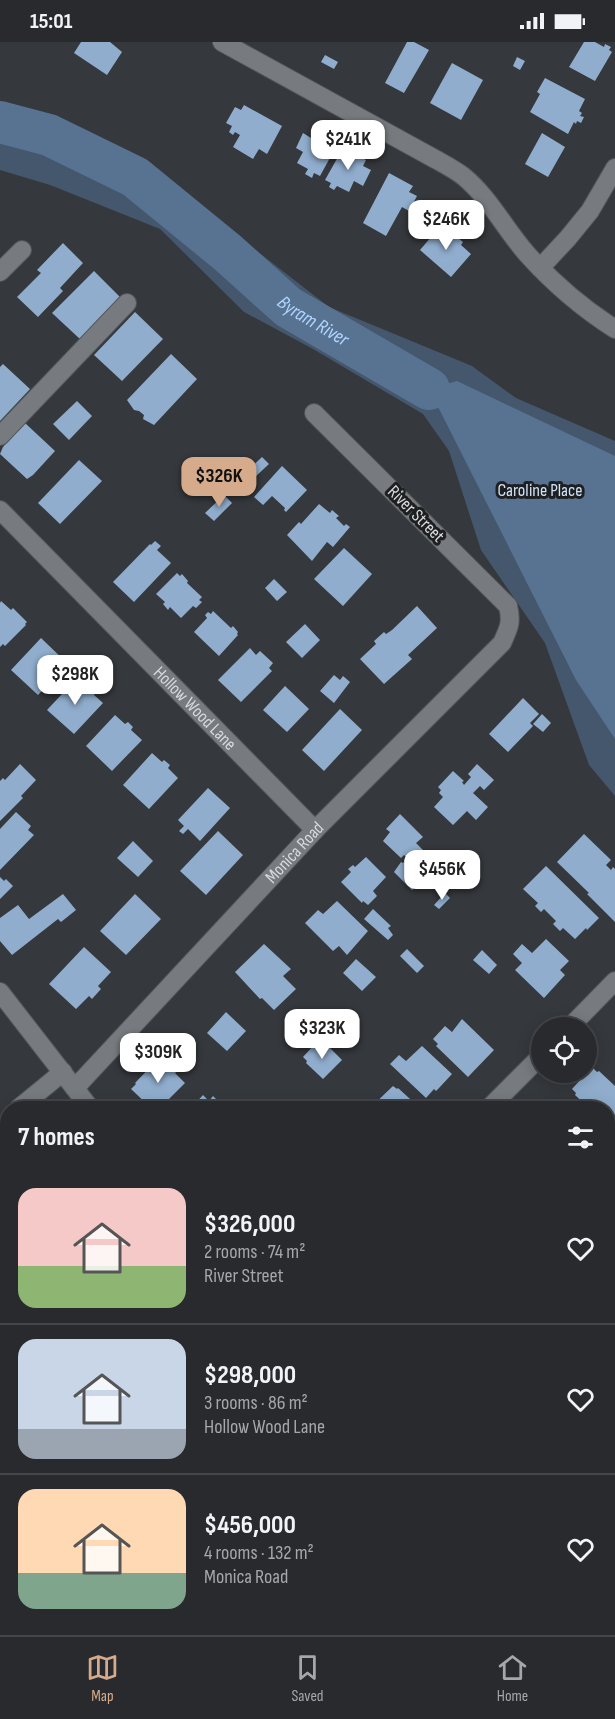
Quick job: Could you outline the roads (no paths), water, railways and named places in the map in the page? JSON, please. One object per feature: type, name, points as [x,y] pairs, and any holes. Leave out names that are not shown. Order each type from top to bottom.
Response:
[{"type":"street","points":[[222,42],[463,176],[478,191],[540,268],[569,296],[615,329]]},
{"type":"street","points":[[540,268],[590,211],[615,168]]},
{"type":"street","points":[[0,272],[22,250]]},
{"type":"street","points":[[0,436],[128,303]]},
{"type":"street","name":"River Street","points":[[314,413],[508,606],[511,618]]},
{"type":"street","name":"Hollow Wood Lane","points":[[0,510],[315,830]]},
{"type":"street","name":"Monica Road","points":[[75,1088],[315,830],[502,643],[511,618]]},
{"type":"street","points":[[580,1017],[615,981]]},
{"type":"street","points":[[0,992],[85,1101]]},
{"type":"street","points":[[496,1101],[531,1066]]},
{"type":"street","points":[[28,1101],[63,1072]]},
{"type":"waterway","name":"Byram River","points":[[0,122],[49,135],[135,177],[228,253],[288,307],[429,389]]},
{"type":"park label","name":"Caroline Place","points":[[540,490]]}]
